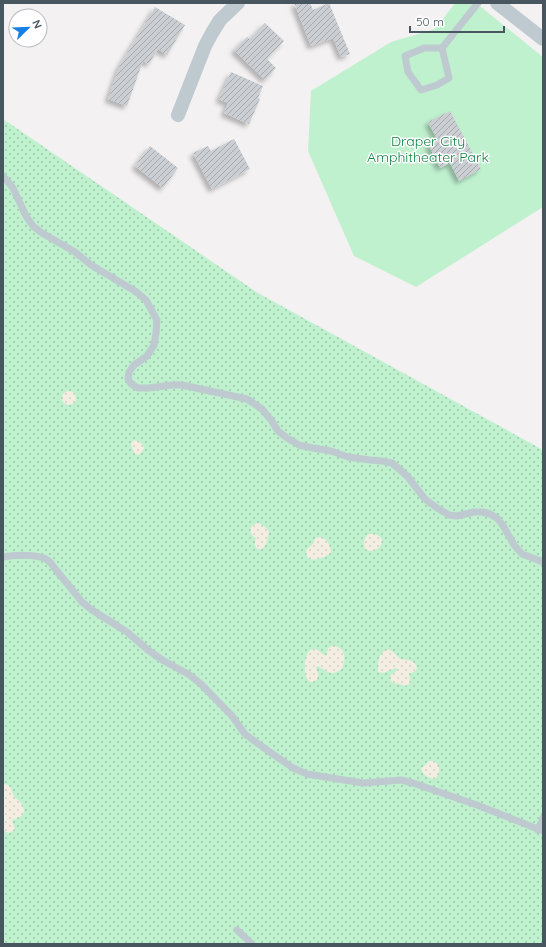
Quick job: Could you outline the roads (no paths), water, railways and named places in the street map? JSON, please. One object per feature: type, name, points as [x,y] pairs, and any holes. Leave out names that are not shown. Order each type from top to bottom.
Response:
[{"type":"street","points":[[178,116],[205,46],[220,20],[238,3]]},
{"type":"street","points":[[497,3],[543,40]]},
{"type":"lane","points":[[442,48],[478,3]]},
{"type":"lane","points":[[424,48],[442,48],[449,78],[437,85],[421,90],[408,72],[405,56],[424,48]]},
{"type":"lane","points":[[3,176],[13,188],[26,216],[33,226],[42,233],[75,252],[91,265],[135,291],[146,300],[157,320],[156,333],[154,344],[147,356],[134,365],[129,372],[128,378],[131,384],[138,388],[149,388],[172,384],[182,385],[247,400],[262,409],[278,431],[299,445],[331,451],[348,457],[382,460],[392,463],[407,476],[425,499],[437,508],[457,516],[474,512],[490,514],[498,519],[514,545],[522,554],[543,562]]},
{"type":"lane","points":[[3,557],[14,555],[44,558],[53,566],[82,602],[127,632],[148,650],[164,661],[188,674],[201,684],[232,716],[245,734],[257,744],[293,768],[307,774],[363,783],[401,780],[413,783],[477,805],[541,831],[543,818]]},
{"type":"lane","points":[[237,930],[252,944]]},
{"type":"park label","name":"Draper City Amphitheater Park","points":[[428,150]]}]
